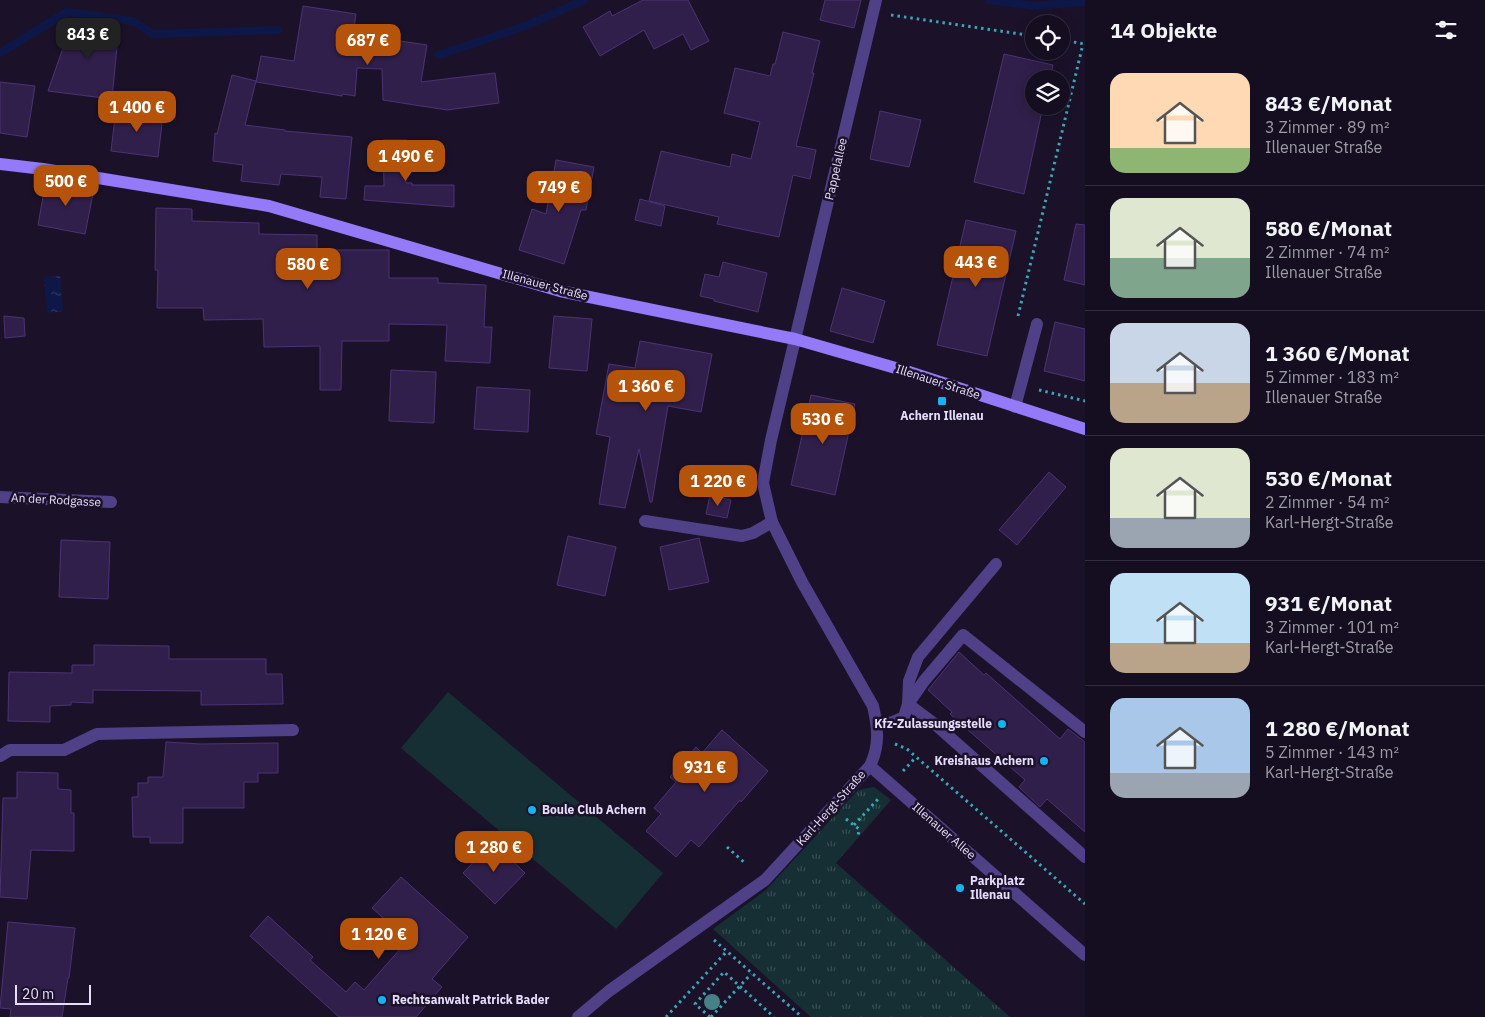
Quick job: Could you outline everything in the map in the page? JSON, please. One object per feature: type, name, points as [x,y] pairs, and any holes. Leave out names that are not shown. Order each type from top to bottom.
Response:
[{"type":"main road","name":"Illenauer Straße","points":[[0,164],[44,169],[269,206],[560,291],[795,339],[906,371],[1085,429]]},
{"type":"street","name":"Pappelallee","points":[[795,339],[875,6]]},
{"type":"street","points":[[1015,406],[1037,324]]},
{"type":"street","name":"Karl-Hergt-Straße","points":[[578,1017],[609,991],[765,880],[870,766],[875,754],[878,725],[873,706],[802,582],[772,522],[763,482],[795,339]]},
{"type":"street","name":"An der Rodgasse","points":[[0,497],[111,502]]},
{"type":"street","points":[[645,521],[742,536],[753,533],[772,522]]},
{"type":"street","points":[[878,725],[893,722],[904,716],[908,704],[909,680],[918,656],[996,564]]},
{"type":"street","points":[[908,704],[924,681],[963,634],[1085,732]]},
{"type":"street","points":[[908,704],[936,725],[1085,857]]},
{"type":"street","points":[[0,756],[10,750],[64,750],[97,734],[293,730]]},
{"type":"street","name":"Illenauer Allee","points":[[870,766],[1085,955]]},
{"type":"path","points":[[875,6],[1025,34]]},
{"type":"path","points":[[1016,325],[1084,44],[1070,42]]},
{"type":"path","points":[[1021,386],[1085,401]]},
{"type":"path","points":[[878,738],[907,749],[1085,904]]},
{"type":"path","points":[[727,847],[746,864]]},
{"type":"path","points":[[698,926],[802,1017]]},
{"type":"path","points":[[666,1017],[727,951]]},
{"type":"path","points":[[751,974],[740,986],[711,1017],[696,1004],[724,972],[740,986],[774,1017]]},
{"type":"green space","name":"Boule Club Achern","points":[[448,692],[663,873],[616,929],[401,748]]},
{"type":"green space","points":[[874,787],[891,800],[836,863],[1010,1017],[811,1017],[713,929],[766,890],[858,790]]},
{"type":"water","points":[[60,276],[63,311],[47,313],[44,277]]},
{"type":"building","points":[[643,0],[688,0],[709,41],[691,50],[683,34],[654,49],[644,30],[600,56],[583,27],[610,11],[612,16]]},
{"type":"building","points":[[825,0],[861,0],[854,28],[820,20]]},
{"type":"building","points":[[303,6],[356,14],[353,34],[427,45],[421,82],[495,73],[499,103],[447,110],[383,100],[382,69],[357,68],[355,96],[343,94],[342,96],[256,82],[261,56],[294,61]]},
{"type":"building","points":[[73,19],[119,25],[112,99],[48,91]]},
{"type":"building","points":[[783,32],[820,41],[796,146],[816,150],[810,179],[793,175],[779,237],[717,224],[719,217],[649,201],[661,151],[730,167],[732,154],[751,159],[760,122],[724,113],[735,68],[770,76]]},
{"type":"building","points":[[1004,54],[1053,65],[1052,70],[1025,70],[1025,115],[1041,115],[1024,194],[974,182]]},
{"type":"building","points":[[232,75],[256,81],[245,125],[285,131],[352,137],[346,199],[320,197],[322,177],[281,174],[279,185],[241,181],[243,165],[213,161],[215,133],[217,134]]},
{"type":"building","points":[[0,82],[35,86],[27,137],[0,133]]},
{"type":"building","points":[[116,109],[163,115],[158,157],[111,151]]},
{"type":"building","points":[[880,111],[921,120],[909,167],[870,159]]},
{"type":"building","points":[[383,140],[407,140],[406,183],[412,183],[412,185],[454,185],[454,207],[364,200],[365,186],[384,186]]},
{"type":"building","points":[[556,160],[594,167],[586,210],[581,210],[564,264],[519,250],[532,209],[546,214]]},
{"type":"building","points":[[46,180],[94,189],[85,234],[38,225]]},
{"type":"building","points":[[640,199],[665,206],[661,226],[635,220]]},
{"type":"building","points":[[156,208],[192,209],[192,221],[259,223],[259,234],[317,235],[317,250],[389,250],[389,278],[438,278],[438,283],[486,285],[484,327],[492,327],[490,363],[445,361],[447,325],[389,324],[389,341],[342,341],[341,390],[320,390],[320,346],[264,347],[263,319],[204,320],[203,308],[157,308],[158,270],[155,270]]},
{"type":"building","points":[[966,220],[1016,231],[987,356],[937,345]]},
{"type":"building","points":[[1076,224],[1085,225],[1085,285],[1064,280]]},
{"type":"building","points":[[723,262],[767,273],[758,312],[700,296],[705,274],[719,277]]},
{"type":"building","points":[[842,288],[885,301],[873,343],[830,331]]},
{"type":"building","points":[[4,316],[24,318],[25,336],[5,338]]},
{"type":"building","points":[[554,316],[592,319],[587,371],[549,368]]},
{"type":"building","points":[[1055,322],[1085,329],[1085,381],[1044,371]]},
{"type":"building","points":[[640,341],[712,354],[701,412],[668,406],[652,502],[650,502],[639,449],[625,508],[599,504],[610,437],[596,434],[609,364],[635,368]]},
{"type":"building","points":[[391,370],[436,372],[434,423],[389,421]]},
{"type":"building","points":[[477,387],[530,390],[528,432],[474,429]]},
{"type":"building","points":[[811,395],[855,404],[835,495],[791,485]]},
{"type":"building","points":[[1049,472],[1066,487],[1017,545],[999,530]]},
{"type":"building","points":[[710,495],[731,500],[727,518],[706,514]]},
{"type":"building","points":[[568,536],[616,547],[605,596],[557,585]]},
{"type":"building","points":[[699,538],[709,582],[669,590],[660,547]]},
{"type":"building","points":[[61,540],[110,542],[108,599],[59,597]]},
{"type":"building","points":[[94,645],[169,646],[169,659],[266,659],[266,674],[282,674],[283,704],[201,705],[201,691],[93,690],[93,703],[71,702],[71,705],[50,706],[50,722],[8,721],[9,672],[72,673],[72,665],[94,665]]},
{"type":"building","name":"Kreishaus Achern","points":[[959,652],[984,675],[986,673],[1060,739],[1068,729],[1085,742],[1085,832],[1047,799],[1040,807],[1019,787],[1025,780],[950,714],[952,712],[928,690]]},
{"type":"building","points":[[722,730],[768,771],[699,847],[691,840],[676,857],[646,831],[661,814],[654,808],[676,782],[670,777],[696,747],[702,753]]},
{"type":"building","points":[[166,742],[201,744],[278,743],[278,773],[258,773],[258,782],[244,782],[244,808],[183,808],[183,843],[150,843],[150,837],[133,837],[132,797],[138,797],[138,783],[148,783],[148,777],[163,777]]},
{"type":"building","points":[[17,772],[58,773],[58,789],[71,790],[71,813],[74,813],[74,851],[31,850],[27,899],[0,897],[3,798],[17,798]]},
{"type":"building","points":[[493,842],[525,873],[495,904],[463,873]]},
{"type":"building","points":[[401,877],[468,937],[432,979],[442,987],[416,1017],[339,1017],[250,936],[268,916],[313,957],[310,960],[346,992],[355,982],[364,990],[408,940],[372,908]]},
{"type":"building","points":[[8,922],[75,928],[62,1017],[10,1017],[11,1009],[0,1008]]},
{"type":"waterway","points":[[439,55],[528,25],[584,0]]},
{"type":"waterway","points":[[989,0],[1034,6],[1085,2]]},
{"type":"waterway","points":[[0,53],[67,12],[133,21],[153,34],[278,30]]},
{"type":"place","name":"Achern Illenau","points":[[942,401]]},
{"type":"place","name":"Kfz-Zulassungsstelle","points":[[1002,724]]},
{"type":"place","name":"Kreishaus Achern","points":[[1044,761]]},
{"type":"place","name":"Boule Club Achern","points":[[532,810]]},
{"type":"place","name":"Parkplatz Illenau","points":[[960,888]]},
{"type":"place","name":"Rechtsanwalt Patrick Bader","points":[[382,1000]]}]
